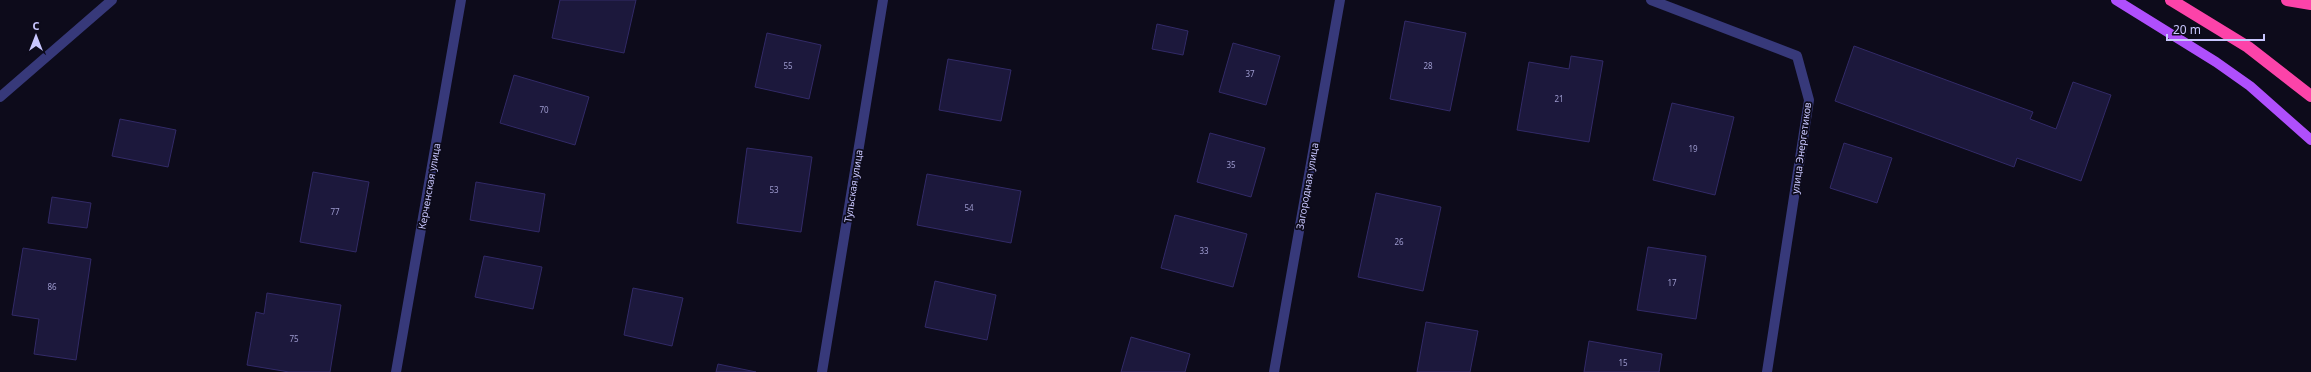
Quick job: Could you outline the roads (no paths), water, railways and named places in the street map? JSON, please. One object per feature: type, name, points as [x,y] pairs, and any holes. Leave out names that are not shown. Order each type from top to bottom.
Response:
[{"type":"highway","points":[[2171,0],[2248,47],[2311,96]]},
{"type":"highway","points":[[2287,0],[2311,4]]},
{"type":"main road","points":[[2116,0],[2216,62],[2250,86],[2311,140]]},
{"type":"street","points":[[0,97],[112,0]]},
{"type":"street","name":"Керченская улица","points":[[396,372],[461,0]]},
{"type":"street","name":"Тульская улица","points":[[822,372],[884,0]]},
{"type":"street","name":"Загородная улица","points":[[1274,372],[1340,0]]},
{"type":"street","name":"улица Энергетиков","points":[[1651,0],[1797,56],[1809,100],[1767,372]]}]
